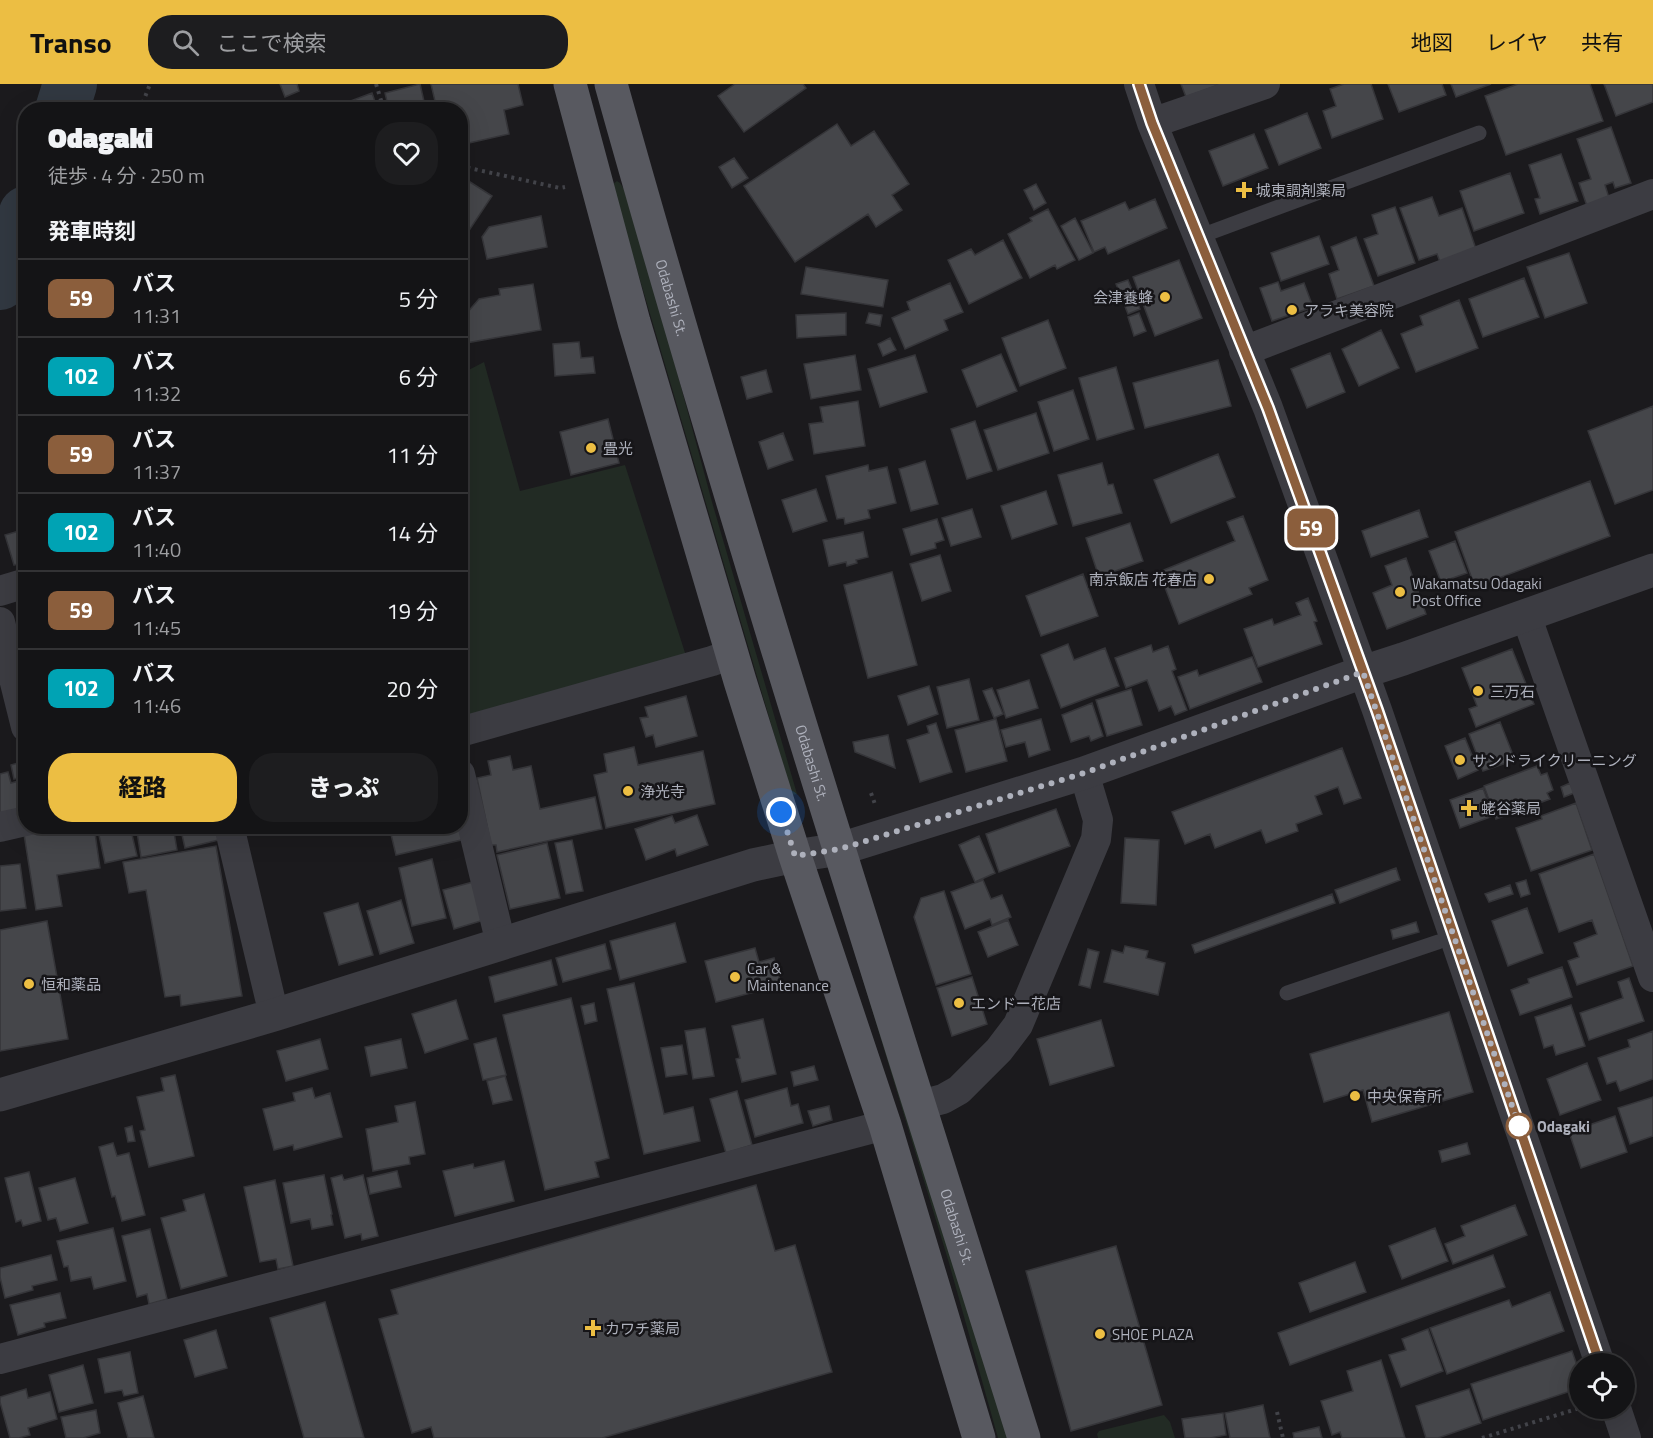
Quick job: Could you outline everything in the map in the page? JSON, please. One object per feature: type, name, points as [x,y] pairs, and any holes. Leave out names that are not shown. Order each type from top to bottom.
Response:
[{"type":"main road","points":[[570,84],[637,333],[732,654],[795,856],[885,1125],[979,1438]]},
{"type":"main road","name":"Odabashi St.","points":[[611,84],[653,235],[1023,1438]]},
{"type":"street","points":[[1139,84],[1152,123],[1268,408],[1363,672],[1596,1353]]},
{"type":"street","points":[[1152,123],[1265,84]]},
{"type":"street","points":[[1244,351],[1653,194]]},
{"type":"street","points":[[0,1095],[274,1015],[753,865],[840,849],[1084,773],[1653,570]]},
{"type":"street","points":[[0,591],[18,585]]},
{"type":"street","points":[[1526,615],[1653,977]]},
{"type":"street","points":[[0,622],[18,695]]},
{"type":"street","points":[[468,730],[732,654]]},
{"type":"street","points":[[920,1105],[943,1099],[960,1090],[999,1050],[1018,1025],[1096,839],[1098,820],[1084,773]]},
{"type":"street","points":[[468,807],[501,944]]},
{"type":"street","points":[[0,827],[18,823]]},
{"type":"street","points":[[231,834],[274,1015]]},
{"type":"street","points":[[0,1359],[885,1125]]},
{"type":"street","points":[[1620,1419],[1626,1438]]},
{"type":"lane","points":[[1198,237],[1479,133]]},
{"type":"lane","points":[[1287,993],[1438,942]]},
{"type":"path","points":[[143,102],[150,84]]},
{"type":"path","points":[[376,84],[382,102]]},
{"type":"path","points":[[468,168],[560,188],[595,181]]},
{"type":"path","points":[[1482,1438],[1569,1411]]},
{"type":"path","points":[[1277,1412],[1283,1438]]},
{"type":"shaded area","points":[[617,181],[624,189],[662,316],[712,502],[797,794],[792,795],[612,185]]},
{"type":"shaded area","points":[[484,362],[520,491],[625,465],[687,659],[468,719],[468,370]]},
{"type":"shaded area","points":[[842,911],[1008,1438],[998,1438],[949,1263]]},
{"type":"shaded area","points":[[1164,1415],[1170,1422],[1175,1438],[1098,1438],[1099,1431]]},
{"type":"building","points":[[280,84],[297,84],[299,91],[285,97]]},
{"type":"building","points":[[420,84],[424,102],[387,102],[385,93]]},
{"type":"building","points":[[431,84],[518,84],[523,105],[504,110],[509,134],[468,143],[468,102],[435,102]]},
{"type":"building","points":[[735,84],[803,84],[806,88],[744,132],[718,96]]},
{"type":"building","points":[[1181,84],[1221,84],[1186,97]]},
{"type":"building","points":[[1344,84],[1371,84],[1383,119],[1332,138],[1323,111],[1336,106],[1330,89]]},
{"type":"building","points":[[1388,84],[1442,84],[1446,95],[1399,112]]},
{"type":"building","points":[[1451,84],[1491,84],[1456,97]]},
{"type":"building","points":[[1518,84],[1590,84],[1603,121],[1506,155],[1485,96]]},
{"type":"building","points":[[1604,84],[1653,84],[1653,102],[1616,116]]},
{"type":"building","points":[[372,93],[375,102],[348,102]]},
{"type":"building","points":[[1307,113],[1321,148],[1279,165],[1265,130]]},
{"type":"building","points":[[837,124],[851,146],[874,131],[909,184],[892,195],[902,210],[876,227],[868,214],[795,262],[744,186]]},
{"type":"building","points":[[1611,127],[1631,183],[1615,188],[1613,182],[1605,185],[1610,201],[1588,209],[1579,183],[1591,179],[1577,139]]},
{"type":"building","points":[[1254,134],[1268,168],[1223,186],[1209,151]]},
{"type":"building","points":[[1561,154],[1578,201],[1540,214],[1535,199],[1540,198],[1529,165]]},
{"type":"building","points":[[734,158],[748,178],[732,188],[719,167]]},
{"type":"building","points":[[1510,173],[1524,213],[1474,231],[1460,191]]},
{"type":"building","points":[[470,182],[492,196],[468,232],[468,185]]},
{"type":"building","points":[[1036,184],[1046,203],[1034,210],[1024,190]]},
{"type":"building","points":[[1432,197],[1439,216],[1462,208],[1476,249],[1440,262],[1437,254],[1419,260],[1400,208]]},
{"type":"building","points":[[1155,199],[1167,228],[1108,254],[1105,247],[1094,252],[1081,221],[1125,202],[1129,210]]},
{"type":"building","points":[[1395,207],[1415,263],[1378,276],[1364,239],[1378,234],[1372,215]]},
{"type":"building","points":[[1048,209],[1075,260],[1057,269],[1055,265],[1030,278],[1008,234],[1032,221],[1030,218]]},
{"type":"building","points":[[541,216],[547,247],[487,259],[482,237],[489,227]]},
{"type":"building","points":[[1075,218],[1093,253],[1079,260],[1061,226]]},
{"type":"building","points":[[1319,236],[1329,264],[1281,281],[1271,253]]},
{"type":"building","points":[[1356,237],[1374,286],[1337,299],[1329,274],[1339,270],[1331,247]]},
{"type":"building","points":[[1003,240],[1022,278],[969,304],[948,260],[971,249],[975,255]]},
{"type":"building","points":[[1569,253],[1587,303],[1545,318],[1527,267]]},
{"type":"building","points":[[1179,260],[1202,318],[1155,336],[1133,277]]},
{"type":"building","points":[[806,267],[888,280],[883,307],[801,294]]},
{"type":"building","points":[[1524,278],[1539,317],[1483,337],[1469,299]]},
{"type":"building","points":[[1128,280],[1140,309],[1128,314],[1116,284]]},
{"type":"building","points":[[1278,282],[1281,291],[1304,283],[1313,307],[1272,321],[1260,288]]},
{"type":"building","points":[[950,283],[963,312],[944,320],[948,330],[905,349],[892,318],[910,310],[907,302]]},
{"type":"building","points":[[533,284],[541,330],[468,343],[468,312],[479,299],[500,295],[499,289]]},
{"type":"building","points":[[1459,300],[1478,348],[1416,372],[1401,334],[1423,325],[1420,316]]},
{"type":"building","points":[[846,313],[846,335],[797,338],[796,315]]},
{"type":"building","points":[[869,313],[882,315],[880,326],[866,323]]},
{"type":"building","points":[[1139,313],[1146,331],[1134,336],[1128,317]]},
{"type":"building","points":[[1048,320],[1066,368],[1020,386],[1002,338]]},
{"type":"building","points":[[1381,330],[1399,368],[1359,386],[1342,349]]},
{"type":"building","points":[[890,338],[896,350],[883,356],[878,344]]},
{"type":"building","points":[[579,342],[581,358],[593,357],[595,373],[555,376],[553,344]]},
{"type":"building","points":[[1330,353],[1345,392],[1307,408],[1291,369]]},
{"type":"building","points":[[1001,354],[1017,391],[977,407],[962,370]]},
{"type":"building","points":[[855,355],[861,390],[811,399],[804,364]]},
{"type":"building","points":[[915,355],[927,392],[880,407],[868,369]]},
{"type":"building","points":[[1218,360],[1231,406],[1145,428],[1133,383]]},
{"type":"building","points":[[1116,367],[1134,429],[1097,440],[1079,378]]},
{"type":"building","points":[[766,370],[772,392],[747,399],[741,377]]},
{"type":"building","points":[[1073,390],[1089,439],[1054,451],[1038,402]]},
{"type":"building","points":[[858,401],[865,446],[814,454],[809,424],[823,422],[820,407]]},
{"type":"building","points":[[1653,406],[1653,490],[1615,504],[1588,431]]},
{"type":"building","points":[[1036,413],[1049,453],[998,470],[984,430]]},
{"type":"building","points":[[608,419],[619,463],[571,475],[560,432]]},
{"type":"building","points":[[975,421],[992,471],[967,479],[951,429]]},
{"type":"building","points":[[783,433],[793,460],[768,469],[759,442]]},
{"type":"building","points":[[1218,454],[1235,497],[1171,523],[1154,480]]},
{"type":"building","points":[[925,461],[938,504],[911,511],[899,469]]},
{"type":"building","points":[[1102,463],[1108,485],[1113,484],[1122,513],[1073,526],[1058,475]]},
{"type":"building","points":[[868,465],[869,471],[887,467],[896,503],[868,510],[870,518],[845,524],[844,518],[837,519],[826,476]]},
{"type":"building","points":[[1590,481],[1610,536],[1475,587],[1455,532]]},
{"type":"building","points":[[816,489],[827,521],[793,532],[782,500]]},
{"type":"building","points":[[1046,491],[1057,524],[1012,539],[1001,506]]},
{"type":"building","points":[[972,509],[981,537],[951,546],[942,518]]},
{"type":"building","points":[[1419,510],[1428,537],[1371,557],[1362,531]]},
{"type":"building","points":[[1243,516],[1268,580],[1249,588],[1252,594],[1179,624],[1159,572],[1235,541],[1227,522]]},
{"type":"building","points":[[937,519],[944,540],[935,543],[936,548],[911,555],[903,529]]},
{"type":"building","points":[[1130,523],[1143,561],[1099,577],[1086,538]]},
{"type":"building","points":[[18,531],[18,564],[14,565],[5,535]]},
{"type":"building","points":[[863,532],[868,557],[856,560],[857,563],[847,566],[846,562],[829,566],[823,540]]},
{"type":"building","points":[[1455,541],[1467,573],[1441,582],[1429,551]]},
{"type":"building","points":[[940,555],[951,591],[922,601],[910,564]]},
{"type":"building","points":[[1406,558],[1426,614],[1387,629],[1373,593],[1392,585],[1385,566]]},
{"type":"building","points":[[892,572],[917,665],[868,678],[844,585]]},
{"type":"building","points":[[1083,574],[1098,616],[1041,636],[1026,596]]},
{"type":"building","points":[[1308,598],[1317,621],[1314,622],[1322,644],[1258,667],[1244,629],[1272,619],[1274,625],[1301,615],[1296,603]]},
{"type":"building","points":[[1068,644],[1074,660],[1105,648],[1119,686],[1061,708],[1041,655]]},
{"type":"building","points":[[1151,645],[1153,652],[1168,646],[1176,669],[1172,671],[1187,710],[1175,715],[1171,706],[1159,711],[1147,680],[1126,688],[1115,658]]},
{"type":"building","points":[[1512,649],[1534,704],[1476,727],[1469,709],[1477,706],[1462,668]]},
{"type":"building","points":[[1252,657],[1262,682],[1190,709],[1178,677],[1197,670],[1199,676]]},
{"type":"building","points":[[969,679],[979,720],[947,728],[937,687]]},
{"type":"building","points":[[1029,680],[1038,708],[1006,718],[997,690]]},
{"type":"building","points":[[929,686],[938,714],[908,725],[898,696]]},
{"type":"building","points":[[992,688],[1003,714],[994,718],[983,691]]},
{"type":"building","points":[[1131,689],[1142,725],[1107,736],[1096,700]]},
{"type":"building","points":[[686,696],[697,736],[656,747],[653,735],[646,737],[640,718],[648,717],[645,707]]},
{"type":"building","points":[[1092,703],[1103,736],[1091,741],[1089,736],[1071,742],[1062,715]]},
{"type":"building","points":[[996,719],[1007,761],[966,772],[955,730]]},
{"type":"building","points":[[1041,719],[1050,750],[1029,757],[1025,742],[1006,747],[1001,730]]},
{"type":"building","points":[[1500,722],[1515,760],[1483,771],[1469,734]]},
{"type":"building","points":[[936,723],[952,772],[920,782],[907,740],[929,733],[927,726]]},
{"type":"building","points":[[888,735],[895,768],[855,752],[853,742]]},
{"type":"building","points":[[1465,738],[1478,770],[1458,779],[1445,746]]},
{"type":"building","points":[[634,747],[638,765],[703,751],[715,804],[606,828],[594,775],[607,772],[604,754]]},
{"type":"building","points":[[1342,748],[1361,798],[1344,804],[1338,787],[1315,796],[1322,814],[1296,824],[1298,831],[1266,843],[1261,830],[1215,848],[1210,834],[1185,844],[1172,812]]},
{"type":"building","points":[[510,756],[513,770],[531,766],[540,809],[595,797],[602,829],[497,852],[496,845],[491,845],[477,778],[491,775],[488,761]]},
{"type":"building","points":[[18,763],[18,778],[14,779],[11,765]]},
{"type":"building","points":[[1537,766],[1541,775],[1547,773],[1553,790],[1547,793],[1550,799],[1496,819],[1484,786]]},
{"type":"building","points":[[8,772],[11,783],[18,781],[18,810],[0,815],[0,774]]},
{"type":"building","points":[[1570,783],[1574,793],[1564,797],[1561,787]]},
{"type":"building","points":[[1483,788],[1493,816],[1460,828],[1450,800]]},
{"type":"building","points":[[1576,803],[1592,850],[1531,871],[1516,828]]},
{"type":"building","points":[[1056,809],[1070,846],[999,872],[986,834]]},
{"type":"building","points":[[697,815],[708,845],[677,856],[675,849],[646,860],[635,829],[672,816],[675,823]]},
{"type":"building","points":[[24,834],[95,834],[100,868],[57,875],[62,906],[36,910]]},
{"type":"building","points":[[99,834],[132,834],[137,856],[105,863]]},
{"type":"building","points":[[137,834],[174,834],[177,850],[141,857]]},
{"type":"building","points":[[182,834],[222,834],[223,839],[185,848]]},
{"type":"building","points":[[391,834],[467,834],[470,838],[396,855]]},
{"type":"building","points":[[979,836],[995,873],[975,882],[959,845]]},
{"type":"building","points":[[1125,838],[1159,840],[1156,905],[1121,903]]},
{"type":"building","points":[[572,840],[583,891],[566,894],[555,843]]},
{"type":"building","points":[[547,843],[560,898],[510,909],[497,855]]},
{"type":"building","points":[[216,846],[242,996],[181,1006],[180,995],[165,997],[146,890],[129,893],[123,862]]},
{"type":"building","points":[[1594,854],[1633,966],[1577,985],[1568,961],[1579,957],[1574,943],[1597,934],[1592,920],[1559,932],[1539,874]]},
{"type":"building","points":[[432,859],[446,918],[412,926],[399,868]]},
{"type":"building","points":[[20,864],[26,908],[0,911],[0,866]]},
{"type":"building","points":[[1396,868],[1400,880],[1340,903],[1335,890]]},
{"type":"building","points":[[983,880],[991,899],[1002,895],[1011,917],[992,925],[990,919],[965,929],[951,892]]},
{"type":"building","points":[[1526,880],[1530,894],[1521,897],[1516,883]]},
{"type":"building","points":[[473,882],[484,920],[454,929],[443,890]]},
{"type":"building","points":[[1510,885],[1513,894],[1489,902],[1485,894]]},
{"type":"building","points":[[944,891],[971,974],[936,985],[914,917],[921,898]]},
{"type":"building","points":[[1332,894],[1335,903],[1195,953],[1192,945]]},
{"type":"building","points":[[401,900],[414,943],[380,954],[367,911]]},
{"type":"building","points":[[358,903],[373,955],[339,965],[324,913]]},
{"type":"building","points":[[1527,908],[1543,953],[1508,966],[1492,921]]},
{"type":"building","points":[[1008,920],[1018,945],[988,957],[978,932]]},
{"type":"building","name":"恒和薬品","points":[[47,921],[68,1039],[0,1051],[0,930]]},
{"type":"building","points":[[1416,922],[1419,932],[1393,939],[1391,930]]},
{"type":"building","points":[[675,923],[686,962],[620,980],[610,941]]},
{"type":"building","points":[[605,944],[611,969],[563,982],[556,958]]},
{"type":"building","points":[[1125,946],[1148,951],[1146,958],[1165,963],[1158,995],[1104,982],[1112,950],[1123,953]]},
{"type":"building","points":[[755,948],[759,962],[774,958],[781,985],[716,1002],[705,961]]},
{"type":"building","points":[[1088,949],[1099,952],[1090,988],[1079,985]]},
{"type":"building","points":[[551,960],[557,985],[495,1002],[489,977]]},
{"type":"building","points":[[1562,967],[1572,997],[1520,1015],[1511,990],[1529,983],[1528,979]]},
{"type":"building","points":[[972,977],[987,1024],[952,1036],[937,988]]},
{"type":"building","points":[[1629,978],[1644,1021],[1589,1040],[1580,1013],[1623,998],[1618,982]]},
{"type":"building","points":[[634,983],[664,1114],[693,1107],[700,1141],[644,1154],[607,989]]},
{"type":"building","points":[[571,998],[609,1158],[595,1162],[599,1177],[545,1190],[503,1015]]},
{"type":"building","points":[[456,1000],[468,1039],[425,1053],[412,1014]]},
{"type":"building","points":[[594,1003],[597,1021],[585,1024],[581,1006]]},
{"type":"building","points":[[1571,1005],[1585,1046],[1556,1055],[1553,1045],[1544,1048],[1535,1017]]},
{"type":"building","points":[[1449,1012],[1473,1092],[1372,1122],[1363,1090],[1324,1102],[1310,1054]]},
{"type":"building","points":[[763,1019],[776,1074],[742,1082],[736,1059],[740,1058],[732,1026]]},
{"type":"building","points":[[1101,1020],[1114,1066],[1050,1085],[1037,1039]]},
{"type":"building","points":[[705,1028],[714,1076],[693,1079],[685,1031]]},
{"type":"building","points":[[1653,1031],[1653,1079],[1620,1091],[1616,1081],[1607,1084],[1598,1058],[1630,1047],[1628,1040]]},
{"type":"building","points":[[496,1038],[506,1075],[483,1080],[474,1044]]},
{"type":"building","points":[[320,1039],[328,1069],[286,1081],[277,1051]]},
{"type":"building","points":[[401,1039],[407,1068],[371,1076],[365,1047]]},
{"type":"building","points":[[682,1045],[687,1074],[666,1077],[661,1048]]},
{"type":"building","points":[[1587,1063],[1601,1100],[1560,1115],[1547,1079]]},
{"type":"building","points":[[814,1066],[818,1080],[794,1086],[791,1072]]},
{"type":"building","points":[[175,1075],[194,1156],[149,1167],[140,1131],[145,1130],[137,1097],[164,1091],[161,1078]]},
{"type":"building","points":[[505,1076],[512,1100],[493,1104],[487,1081]]},
{"type":"building","points":[[312,1088],[315,1098],[330,1093],[342,1137],[294,1150],[293,1145],[274,1150],[263,1109],[295,1101],[293,1093]]},
{"type":"building","points":[[787,1088],[791,1106],[798,1104],[803,1123],[755,1137],[745,1100]]},
{"type":"building","points":[[737,1091],[752,1145],[726,1153],[710,1099]]},
{"type":"building","points":[[1653,1097],[1653,1136],[1630,1144],[1618,1108]]},
{"type":"building","points":[[415,1102],[425,1154],[409,1157],[410,1164],[373,1171],[366,1129],[398,1122],[395,1106]]},
{"type":"building","points":[[829,1106],[832,1120],[813,1126],[808,1111]]},
{"type":"building","points":[[1615,1116],[1627,1152],[1581,1168],[1569,1132]]},
{"type":"building","points":[[132,1126],[135,1141],[128,1142],[125,1128]]},
{"type":"building","points":[[113,1143],[117,1156],[129,1153],[145,1215],[122,1221],[115,1196],[112,1197],[99,1147]]},
{"type":"building","points":[[1467,1143],[1470,1154],[1442,1162],[1439,1151]]},
{"type":"building","points":[[504,1161],[514,1201],[455,1216],[443,1171],[473,1164],[474,1168]]},
{"type":"building","points":[[397,1171],[401,1187],[370,1194],[367,1178]]},
{"type":"building","points":[[29,1172],[41,1221],[23,1226],[21,1220],[16,1222],[5,1178]]},
{"type":"building","points":[[324,1175],[333,1225],[312,1229],[310,1219],[291,1223],[283,1183]]},
{"type":"building","points":[[342,1175],[344,1180],[363,1175],[378,1236],[362,1240],[361,1234],[345,1238],[331,1178]]},
{"type":"building","points":[[75,1178],[88,1223],[60,1231],[56,1218],[48,1220],[39,1188]]},
{"type":"building","points":[[275,1180],[293,1266],[278,1269],[276,1259],[260,1262],[244,1187]]},
{"type":"building","points":[[756,1185],[775,1251],[795,1245],[832,1372],[602,1438],[434,1438],[431,1427],[412,1433],[379,1319],[398,1314],[391,1290]]},
{"type":"building","points":[[204,1194],[227,1276],[181,1289],[161,1218],[186,1211],[183,1200]]},
{"type":"building","points":[[1515,1205],[1527,1235],[1453,1264],[1445,1244],[1465,1236],[1461,1226]]},
{"type":"building","points":[[113,1228],[126,1281],[94,1289],[91,1277],[71,1281],[68,1266],[64,1267],[57,1241]]},
{"type":"building","points":[[1435,1228],[1448,1261],[1402,1279],[1389,1246]]},
{"type":"building","points":[[150,1229],[167,1299],[149,1304],[147,1294],[137,1297],[122,1236]]},
{"type":"building","points":[[1116,1246],[1162,1405],[1071,1431],[1026,1271]]},
{"type":"building","points":[[51,1255],[57,1280],[32,1286],[33,1290],[5,1298],[0,1268]]},
{"type":"building","points":[[1493,1255],[1505,1287],[1290,1365],[1278,1333]]},
{"type":"building","points":[[1355,1262],[1366,1292],[1310,1312],[1299,1283]]},
{"type":"building","points":[[1550,1292],[1564,1331],[1447,1374],[1430,1328],[1509,1300],[1512,1307]]},
{"type":"building","points":[[60,1293],[66,1318],[44,1323],[45,1327],[18,1335],[10,1305]]},
{"type":"building","points":[[325,1302],[364,1438],[304,1438],[270,1318]]},
{"type":"building","points":[[1428,1329],[1443,1371],[1401,1387],[1389,1355],[1406,1350],[1402,1339]]},
{"type":"building","points":[[216,1330],[227,1368],[195,1377],[184,1340]]},
{"type":"building","points":[[1572,1351],[1573,1353],[1569,1353],[1569,1392],[1483,1420],[1471,1384]]},
{"type":"building","points":[[130,1352],[138,1393],[124,1396],[122,1390],[105,1393],[98,1359]]},
{"type":"building","points":[[1381,1360],[1405,1438],[1342,1438],[1340,1432],[1332,1435],[1321,1401],[1353,1391],[1347,1371]]},
{"type":"building","points":[[83,1365],[93,1403],[59,1412],[49,1375]]},
{"type":"building","points":[[26,1389],[28,1398],[50,1392],[57,1419],[28,1428],[30,1435],[10,1438],[0,1397]]},
{"type":"building","points":[[1469,1389],[1481,1423],[1438,1438],[1426,1438],[1416,1406]]},
{"type":"building","points":[[143,1396],[154,1438],[128,1438],[118,1403]]},
{"type":"building","points":[[1263,1405],[1270,1438],[1230,1438],[1225,1413]]},
{"type":"building","points":[[96,1410],[100,1433],[83,1438],[66,1438],[61,1417]]},
{"type":"building","points":[[1223,1413],[1226,1435],[1210,1438],[1185,1438],[1182,1419]]},
{"type":"building","points":[[1319,1427],[1322,1438],[1294,1438],[1293,1433]]},
{"type":"waterway","points":[[64,102],[70,84]]},
{"type":"waterway","points":[[0,283],[18,235]]},
{"type":"bus line","name":"59","points":[[1139,84],[1152,123],[1268,408],[1363,672],[1596,1353]]},
{"type":"place","name":"城東調剤薬局","points":[[1244,190]]},
{"type":"place","name":"会津養蜂","points":[[1165,297]]},
{"type":"place","name":"アラキ美容院","points":[[1292,310]]},
{"type":"place","name":"畳光","points":[[591,448]]},
{"type":"place","name":"南京飯店 花春店","points":[[1209,579]]},
{"type":"place","name":"Wakamatsu Odagaki Post Office","points":[[1400,592]]},
{"type":"place","name":"三万石","points":[[1478,691]]},
{"type":"place","name":"サンドライクリーニング","points":[[1460,760]]},
{"type":"place","name":"浄光寺","points":[[628,791]]},
{"type":"place","name":"蛯谷薬局","points":[[1469,808]]},
{"type":"place","name":"Car & Maintenance","points":[[735,977]]},
{"type":"place","name":"恒和薬品","points":[[29,984]]},
{"type":"place","name":"エンドー花店","points":[[959,1003]]},
{"type":"place","name":"中央保育所","points":[[1355,1096]]},
{"type":"place","name":"Odagaki","points":[[1519,1126]]},
{"type":"place","name":"カワチ薬局","points":[[593,1328]]},
{"type":"place","name":"SHOE PLAZA","points":[[1100,1334]]},
{"type":"route","points":[[781,812],[795,856],[840,849],[1084,773],[1363,672],[1519,1126]]}]
